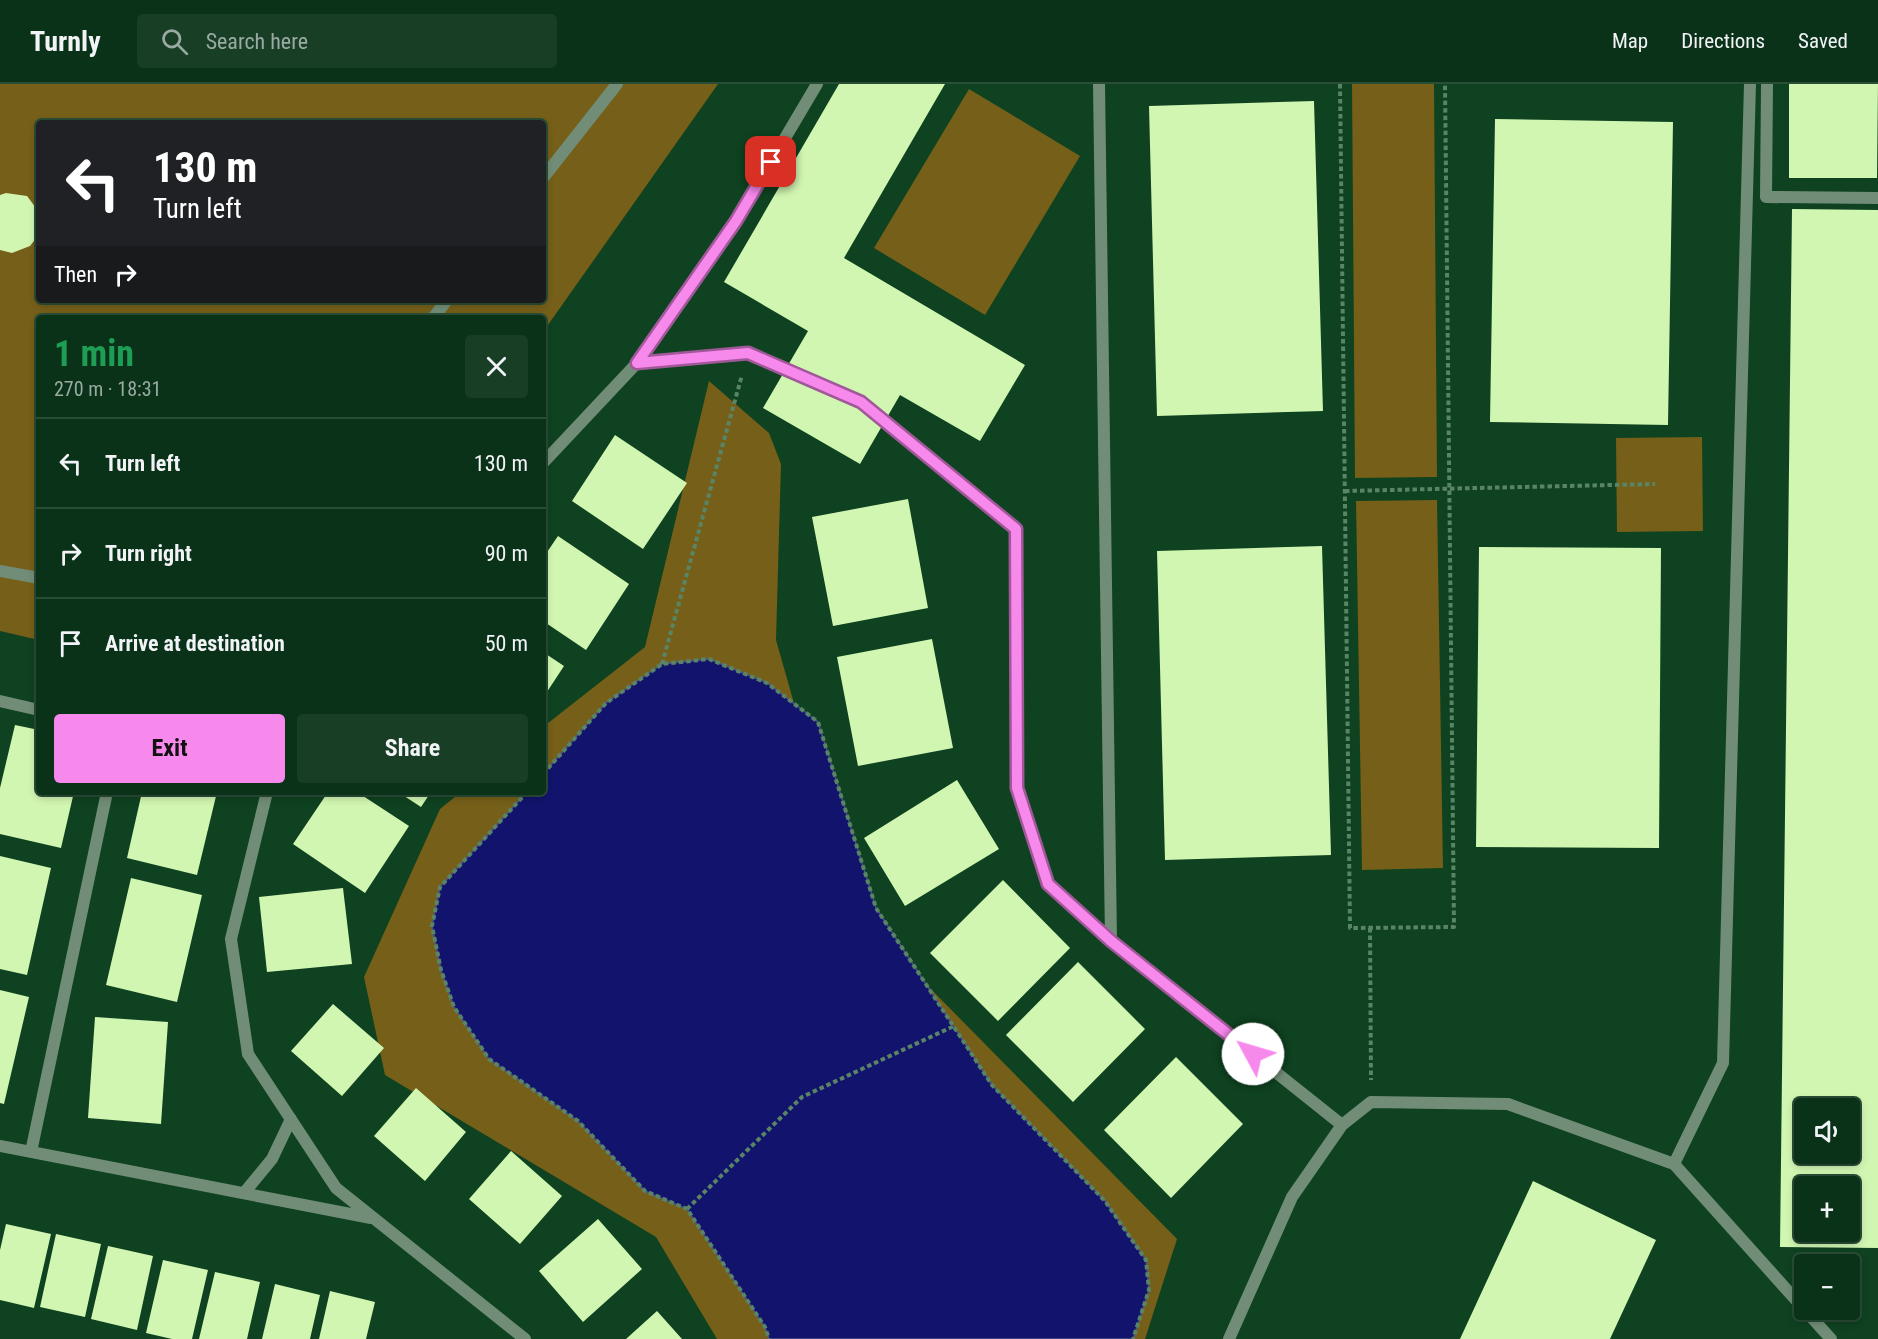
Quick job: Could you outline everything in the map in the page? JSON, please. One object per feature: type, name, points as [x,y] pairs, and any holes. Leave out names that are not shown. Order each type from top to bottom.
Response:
[{"type":"lane","points":[[546,174],[617,84]]},
{"type":"lane","points":[[546,460],[637,363],[736,221],[817,84]]},
{"type":"lane","points":[[1099,84],[1111,941]]},
{"type":"lane","points":[[1674,1164],[1724,1063],[1750,84]]},
{"type":"lane","points":[[1767,84],[1766,197],[1878,198]]},
{"type":"lane","points":[[435,315],[445,303]]},
{"type":"lane","points":[[637,363],[748,353],[861,402],[1016,529],[1017,788],[1048,884],[1111,941],[1342,1125]]},
{"type":"lane","points":[[0,571],[36,577]]},
{"type":"lane","points":[[0,701],[36,709]]},
{"type":"lane","points":[[31,1152],[106,795]]},
{"type":"lane","points":[[266,795],[231,939],[249,1054],[336,1188],[525,1339]]},
{"type":"lane","points":[[1229,1339],[1292,1197],[1342,1125],[1371,1102],[1508,1104],[1674,1164],[1794,1298]]},
{"type":"lane","points":[[244,1193],[272,1159],[291,1119]]},
{"type":"lane","points":[[0,1146],[375,1219]]},
{"type":"lane","points":[[1814,1320],[1818,1339]]},
{"type":"lane","points":[[1814,1320],[1831,1339]]},
{"type":"path","points":[[1340,84],[1350,927],[1370,928],[1455,927],[1445,84]]},
{"type":"path","points":[[662,664],[748,353]]},
{"type":"path","points":[[1345,491],[1655,484]]},
{"type":"path","points":[[546,771],[606,703],[662,664],[709,659],[767,683],[818,722],[876,908],[992,1085],[1105,1201],[1146,1260],[1149,1290],[1133,1339]]},
{"type":"path","points":[[524,795],[440,887],[432,926],[441,970],[454,1007],[489,1059],[578,1120],[645,1191],[687,1209],[765,1327],[769,1339]]},
{"type":"path","points":[[1370,928],[1371,1102]]},
{"type":"path","points":[[687,1209],[802,1097],[954,1026]]},
{"type":"shaded area","points":[[0,84],[718,84],[546,328],[546,315],[36,315],[36,639],[0,631]]},
{"type":"shaded area","points":[[1352,84],[1434,84],[1437,477],[1355,478]]},
{"type":"shaded area","points":[[969,89],[1080,156],[985,315],[874,248]]},
{"type":"shaded area","points":[[709,381],[769,433],[781,464],[776,640],[853,910],[1177,1239],[1145,1339],[717,1339],[656,1237],[385,1075],[364,977],[440,809],[457,795],[546,795],[546,725],[645,647]]},
{"type":"shaded area","points":[[1702,437],[1703,531],[1617,532],[1616,438]]},
{"type":"shaded area","points":[[1437,500],[1443,868],[1362,870],[1356,501]]},
{"type":"shaded area","points":[[709,659],[767,683],[818,722],[876,908],[992,1085],[1105,1201],[1146,1260],[1149,1290],[1133,1339],[769,1339],[765,1327],[687,1209],[645,1191],[578,1121],[489,1059],[454,1007],[441,970],[432,926],[440,887],[524,795],[546,795],[546,771],[606,703],[662,664]]},
{"type":"building","points":[[839,84],[945,84],[844,258],[1025,365],[980,441],[900,395],[860,464],[763,408],[808,331],[724,282]]},
{"type":"building","points":[[1789,84],[1878,84],[1877,178],[1789,178]]},
{"type":"building","points":[[1314,101],[1323,411],[1157,416],[1149,106]]},
{"type":"building","points":[[1495,119],[1673,122],[1668,425],[1490,422]]},
{"type":"building","points":[[6,193],[27,196],[36,208],[36,238],[30,246],[12,253],[0,250],[0,195]]},
{"type":"building","points":[[1792,209],[1878,210],[1878,1248],[1780,1247]]},
{"type":"building","points":[[615,435],[687,483],[643,549],[572,501]]},
{"type":"building","points":[[908,499],[928,608],[833,626],[812,517]]},
{"type":"building","points":[[558,536],[629,584],[586,650],[546,623],[546,554]]},
{"type":"building","points":[[1322,546],[1331,855],[1165,860],[1157,551]]},
{"type":"building","points":[[1479,547],[1661,548],[1659,848],[1476,847]]},
{"type":"building","points":[[932,639],[953,748],[858,766],[837,657]]},
{"type":"building","points":[[546,654],[564,666],[546,693]]},
{"type":"building","points":[[15,725],[36,729],[36,795],[73,795],[61,848],[0,834],[0,788]]},
{"type":"building","points":[[957,780],[999,849],[905,906],[864,838]]},
{"type":"building","points":[[141,795],[216,795],[197,875],[127,858]]},
{"type":"building","points":[[326,795],[362,795],[409,826],[365,893],[293,844]]},
{"type":"building","points":[[403,795],[429,795],[421,807]]},
{"type":"building","points":[[0,856],[51,868],[27,975],[0,969]]},
{"type":"building","points":[[131,878],[202,895],[177,1002],[106,985]]},
{"type":"building","points":[[1003,880],[1070,948],[998,1021],[930,953]]},
{"type":"building","points":[[343,888],[352,964],[267,972],[259,897]]},
{"type":"building","points":[[1078,962],[1145,1029],[1073,1102],[1006,1035]]},
{"type":"building","points":[[0,990],[29,997],[4,1104],[0,1103]]},
{"type":"building","points":[[333,1004],[384,1048],[342,1096],[291,1051]]},
{"type":"building","points":[[95,1017],[168,1022],[161,1124],[88,1118]]},
{"type":"building","points":[[1176,1057],[1243,1124],[1171,1198],[1104,1130]]},
{"type":"building","points":[[416,1088],[466,1132],[425,1181],[374,1136]]},
{"type":"building","points":[[511,1151],[562,1196],[520,1244],[469,1199]]},
{"type":"building","points":[[1533,1181],[1656,1240],[1610,1339],[1460,1339]]},
{"type":"building","points":[[598,1219],[642,1269],[583,1322],[539,1271]]},
{"type":"building","points":[[6,1224],[51,1234],[34,1308],[0,1300],[0,1250]]},
{"type":"building","points":[[56,1234],[101,1244],[85,1317],[40,1307]]},
{"type":"building","points":[[108,1246],[153,1256],[137,1330],[91,1319]]},
{"type":"building","points":[[163,1260],[208,1270],[192,1339],[172,1339],[146,1333]]},
{"type":"building","points":[[215,1272],[260,1282],[247,1339],[199,1339]]},
{"type":"building","points":[[275,1284],[320,1295],[310,1339],[262,1339]]},
{"type":"building","points":[[330,1291],[375,1302],[366,1339],[319,1339]]},
{"type":"building","points":[[657,1311],[682,1339],[626,1339]]},
{"type":"route","points":[[771,162],[736,221],[637,363],[748,353],[861,402],[1016,529],[1017,788],[1048,884],[1111,941],[1253,1054]]}]
